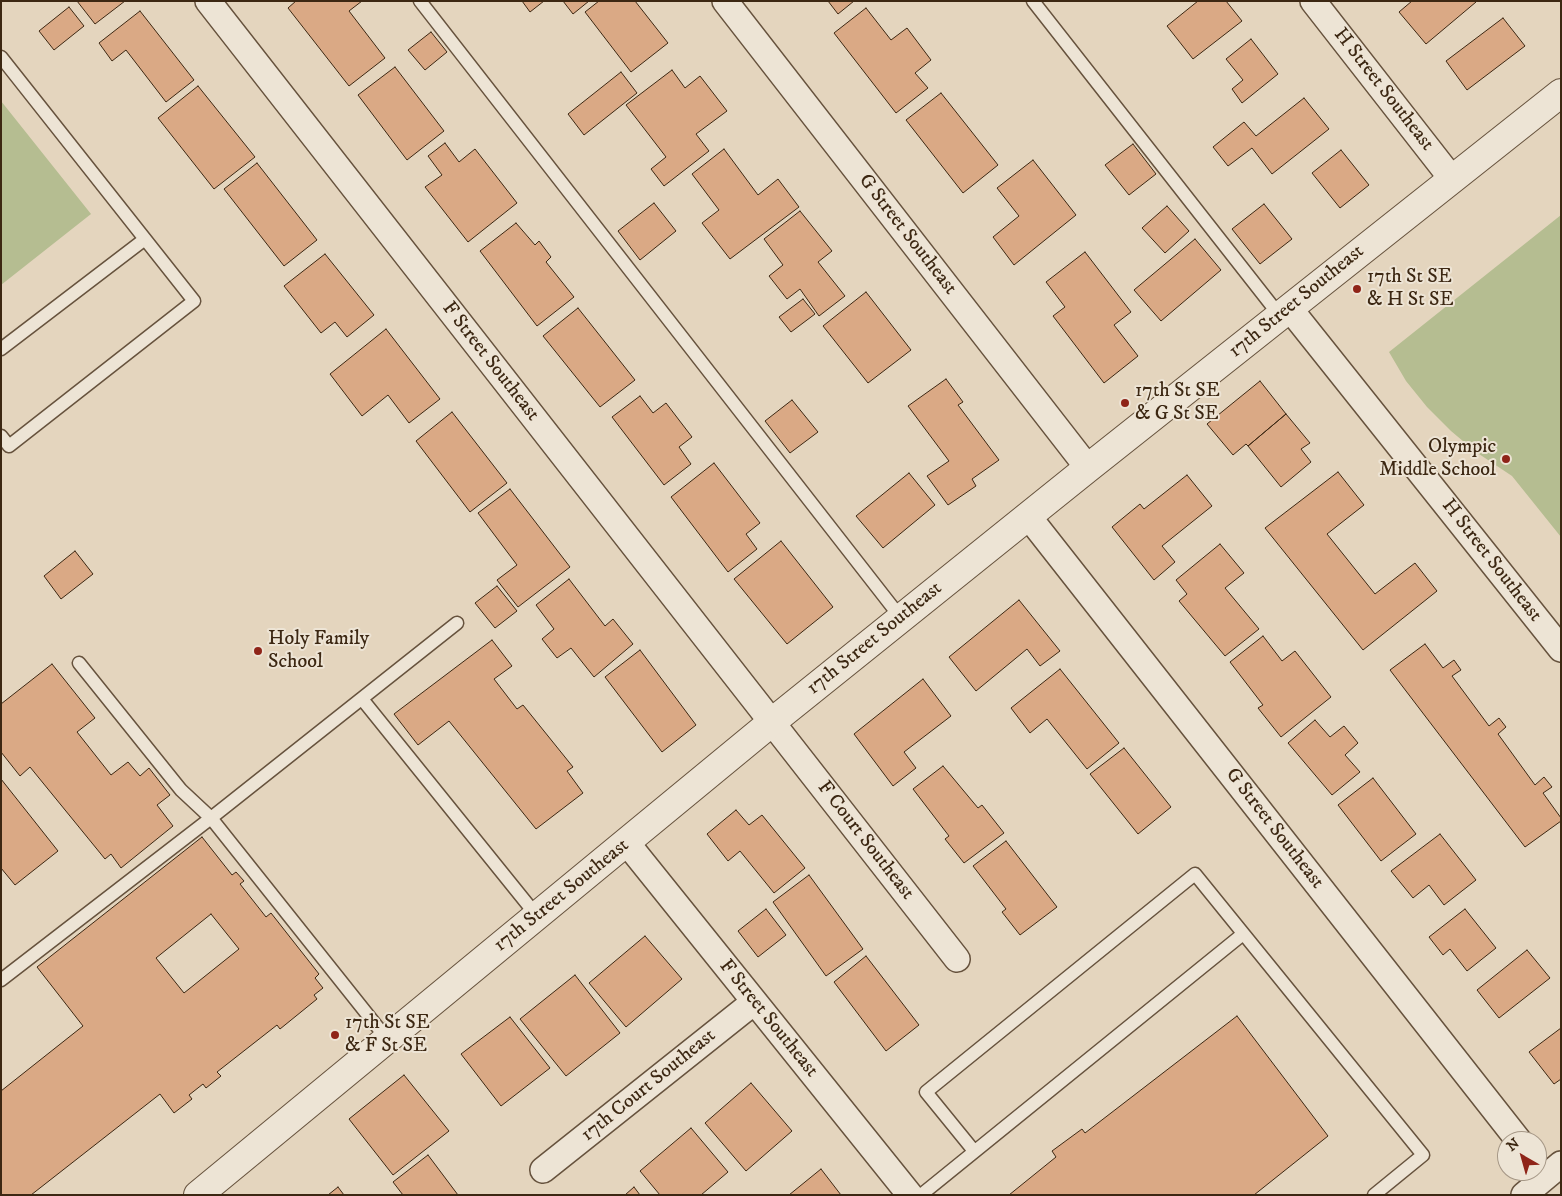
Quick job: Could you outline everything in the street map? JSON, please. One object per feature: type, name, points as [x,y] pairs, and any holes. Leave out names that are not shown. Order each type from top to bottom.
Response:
[{"type":"street","name":"F Street Southeast","points":[[208,1],[772,722]]},
{"type":"street","name":"G Street Southeast","points":[[725,1],[1088,468]]},
{"type":"street","name":"H Street Southeast","points":[[1313,1],[1452,179]]},
{"type":"street","name":"17th Street Southeast","points":[[207,1192],[387,1039],[772,722],[1088,468],[1561,94]]},
{"type":"street","name":"H Street Southeast","points":[[1285,313],[1561,650]]},
{"type":"street","name":"G Street Southeast","points":[[1028,516],[1511,1131]]},
{"type":"street","name":"F Court Southeast","points":[[772,722],[957,959]]},
{"type":"street","name":"F Street Southeast","points":[[627,843],[910,1195]]},
{"type":"street","name":"17th Court Southeast","points":[[543,1170],[754,1002]]},
{"type":"street","points":[[1524,1195],[1548,1168]]},
{"type":"lane","points":[[420,1],[901,618]]},
{"type":"lane","points":[[1033,1],[1285,313]]},
{"type":"lane","points":[[1,57],[194,302],[9,446],[1,436]]},
{"type":"lane","points":[[1,350],[145,239]]},
{"type":"lane","points":[[1,980],[195,831],[457,623]]},
{"type":"lane","points":[[79,663],[181,790],[211,818],[387,1039]]},
{"type":"lane","points":[[362,699],[537,916]]},
{"type":"lane","points":[[974,1151],[926,1092],[1195,874],[1423,1155],[1374,1195]]},
{"type":"lane","points":[[920,1195],[1243,934]]},
{"type":"green space","points":[[1,101],[91,214],[1,285]]},
{"type":"green space","points":[[1561,215],[1561,537],[1512,476],[1476,452],[1427,407],[1406,381],[1389,352]]},
{"type":"building","points":[[77,1],[125,1],[95,24]]},
{"type":"building","points":[[296,1],[362,1],[349,11],[385,58],[349,86],[288,8]]},
{"type":"building","points":[[522,1],[544,1],[530,12]]},
{"type":"building","points":[[563,1],[589,1],[573,14]]},
{"type":"building","points":[[599,1],[635,1],[668,43],[631,72],[585,12]]},
{"type":"building","points":[[828,1],[854,1],[838,14]]},
{"type":"building","points":[[1198,1],[1226,1],[1242,21],[1193,59],[1167,26]]},
{"type":"building","points":[[1412,1],[1476,2],[1426,44],[1399,12]]},
{"type":"building","points":[[69,7],[84,26],[54,50],[39,31]]},
{"type":"building","points":[[866,8],[891,40],[907,28],[931,60],[915,73],[928,88],[896,113],[834,33]]},
{"type":"building","points":[[140,11],[194,80],[166,102],[126,50],[112,61],[99,43]]},
{"type":"building","points":[[1503,18],[1525,46],[1467,90],[1446,61]]},
{"type":"building","points":[[431,32],[447,52],[425,70],[408,50]]},
{"type":"building","points":[[1251,39],[1278,74],[1242,103],[1232,89],[1243,80],[1226,59]]},
{"type":"building","points":[[395,67],[444,131],[407,160],[358,95]]},
{"type":"building","points":[[672,70],[685,88],[700,76],[727,111],[696,134],[709,151],[664,186],[651,169],[666,157],[626,105]]},
{"type":"building","points":[[621,72],[637,93],[584,135],[568,114]]},
{"type":"building","points":[[198,86],[255,157],[214,189],[158,118]]},
{"type":"building","points":[[941,93],[998,165],[963,193],[906,120]]},
{"type":"building","points":[[1304,98],[1329,129],[1272,174],[1252,148],[1228,166],[1213,147],[1244,122],[1256,136]]},
{"type":"building","points":[[445,143],[459,162],[475,149],[517,203],[468,242],[425,187],[442,175],[428,156]]},
{"type":"building","points":[[1133,144],[1156,174],[1129,195],[1105,165]]},
{"type":"building","points":[[724,149],[758,195],[778,179],[799,207],[730,259],[702,223],[719,210],[692,174]]},
{"type":"building","points":[[1341,150],[1369,185],[1340,208],[1312,173]]},
{"type":"building","points":[[1033,160],[1076,215],[1014,265],[993,237],[1019,216],[997,188]]},
{"type":"building","points":[[257,163],[317,240],[284,266],[224,189]]},
{"type":"building","points":[[654,203],[676,231],[640,260],[618,231]]},
{"type":"building","points":[[1264,204],[1292,239],[1260,264],[1232,229]]},
{"type":"building","points":[[1167,206],[1189,231],[1165,253],[1142,228]]},
{"type":"building","points":[[800,211],[832,251],[818,262],[845,296],[819,316],[800,289],[787,299],[769,276],[783,265],[764,239]]},
{"type":"building","points":[[516,223],[535,245],[539,241],[551,257],[546,262],[574,297],[537,326],[480,251]]},
{"type":"building","points":[[1195,239],[1221,270],[1161,321],[1134,290]]},
{"type":"building","points":[[1085,252],[1131,312],[1114,325],[1138,356],[1104,383],[1053,316],[1065,307],[1046,282]]},
{"type":"building","points":[[325,254],[374,315],[347,337],[335,322],[321,333],[284,286]]},
{"type":"building","points":[[866,292],[911,350],[868,383],[823,326]]},
{"type":"building","points":[[803,299],[815,314],[791,332],[779,317]]},
{"type":"building","points":[[578,308],[635,380],[600,407],[543,336]]},
{"type":"building","points":[[386,329],[440,399],[409,423],[388,395],[362,416],[330,374]]},
{"type":"building","points":[[946,379],[963,402],[958,405],[999,460],[972,479],[976,486],[948,505],[927,476],[949,461],[908,406]]},
{"type":"building","points":[[1260,381],[1286,414],[1248,446],[1246,444],[1233,455],[1207,424]]},
{"type":"building","points":[[640,396],[653,413],[666,403],[692,437],[679,447],[691,464],[664,485],[612,417]]},
{"type":"building","points":[[792,400],[818,432],[790,453],[765,421]]},
{"type":"building","points":[[452,412],[507,483],[470,512],[416,441]]},
{"type":"building","points":[[1286,414],[1310,443],[1301,449],[1311,462],[1281,487],[1248,446]]},
{"type":"building","points":[[714,463],[760,523],[746,534],[757,549],[728,572],[671,497]]},
{"type":"building","points":[[1338,472],[1364,505],[1327,534],[1375,594],[1415,563],[1437,591],[1363,650],[1265,528]]},
{"type":"building","points":[[909,473],[935,505],[883,548],[856,516]]},
{"type":"building","points":[[1187,475],[1212,506],[1162,546],[1175,562],[1154,580],[1112,527],[1140,504],[1144,509]]},
{"type":"building","points":[[510,489],[570,567],[518,607],[497,580],[517,565],[478,513]]},
{"type":"building","points":[[781,541],[833,607],[787,644],[734,579]]},
{"type":"building","points":[[1220,544],[1244,573],[1225,588],[1259,629],[1225,656],[1179,601],[1187,594],[1176,580]]},
{"type":"building","points":[[75,551],[93,574],[61,599],[44,576]]},
{"type":"building","points":[[569,579],[605,626],[613,619],[633,644],[594,677],[571,648],[557,658],[542,639],[554,629],[536,605]]},
{"type":"building","points":[[497,586],[517,611],[495,628],[475,603]]},
{"type":"building","points":[[1019,600],[1060,651],[1040,666],[1027,649],[976,691],[949,657]]},
{"type":"building","points":[[1263,636],[1282,661],[1295,651],[1331,697],[1281,737],[1258,708],[1263,705],[1230,662]]},
{"type":"building","points":[[492,640],[512,666],[494,679],[517,709],[523,705],[573,767],[567,771],[583,793],[536,829],[449,721],[418,745],[394,714]]},
{"type":"building","points":[[1425,644],[1443,668],[1454,660],[1461,670],[1452,676],[1489,726],[1499,718],[1506,727],[1498,734],[1535,785],[1544,777],[1552,787],[1543,793],[1561,818],[1561,821],[1525,847],[1390,670]]},
{"type":"building","points":[[640,650],[696,725],[662,752],[605,677]]},
{"type":"building","points":[[52,664],[95,718],[77,732],[111,775],[128,762],[140,776],[149,768],[170,795],[157,805],[173,826],[121,868],[111,854],[105,859],[30,767],[20,776],[1,752],[1,704]]},
{"type":"building","points":[[1060,669],[1119,743],[1087,769],[1047,719],[1030,733],[1011,708]]},
{"type":"building","points":[[923,679],[951,716],[904,752],[916,768],[893,786],[854,734]]},
{"type":"building","points":[[1315,720],[1330,737],[1344,726],[1358,743],[1345,755],[1360,772],[1332,795],[1288,743]]},
{"type":"building","points":[[1124,748],[1171,807],[1138,834],[1090,774]]},
{"type":"building","points":[[943,766],[978,808],[982,805],[1004,833],[964,863],[945,839],[949,836],[913,789]]},
{"type":"building","points":[[1373,778],[1416,834],[1381,861],[1338,805]]},
{"type":"building","points":[[1,779],[58,851],[15,885],[1,868]]},
{"type":"building","points":[[736,810],[749,825],[762,815],[805,868],[774,893],[740,851],[728,861],[707,834]]},
{"type":"building","points":[[1440,834],[1476,880],[1444,905],[1429,885],[1413,898],[1391,871]]},
{"type":"building","points":[[202,837],[232,875],[236,872],[244,881],[240,884],[266,917],[271,913],[319,974],[315,978],[323,988],[314,995],[317,999],[280,1029],[277,1025],[217,1072],[221,1076],[206,1088],[203,1084],[189,1095],[192,1099],[174,1113],[160,1094],[31,1195],[1,1195],[1,1091],[83,1026],[37,967]],"holes":[[[211,914],[239,949],[184,993],[156,958]]]},
{"type":"building","points":[[1006,841],[1057,907],[1020,935],[1002,912],[1006,909],[973,866]]},
{"type":"building","points":[[809,875],[863,949],[826,976],[773,902]]},
{"type":"building","points":[[766,909],[786,935],[758,957],[738,931]]},
{"type":"building","points":[[1465,909],[1496,948],[1467,971],[1450,949],[1443,955],[1429,937]]},
{"type":"building","points":[[645,936],[682,979],[626,1027],[589,983]]},
{"type":"building","points":[[1527,950],[1550,978],[1499,1018],[1477,990]]},
{"type":"building","points":[[866,956],[919,1025],[886,1051],[834,982]]},
{"type":"building","points":[[575,975],[620,1033],[566,1076],[520,1019]]},
{"type":"building","points":[[1237,1016],[1328,1136],[1254,1195],[1009,1195],[1056,1157],[1052,1151],[1082,1129],[1085,1133]]},
{"type":"building","points":[[510,1017],[550,1068],[501,1106],[461,1054]]},
{"type":"building","points":[[1561,1028],[1561,1079],[1554,1084],[1529,1052]]},
{"type":"building","points":[[404,1075],[449,1131],[393,1175],[349,1119]]},
{"type":"building","points":[[751,1083],[792,1131],[746,1171],[705,1123]]},
{"type":"building","points":[[691,1128],[728,1172],[701,1195],[660,1195],[640,1171]]},
{"type":"building","points":[[428,1155],[458,1195],[403,1195],[393,1182]]},
{"type":"building","points":[[821,1169],[841,1195],[789,1195]]},
{"type":"building","points":[[338,1187],[344,1195],[328,1195]]},
{"type":"building","points":[[634,1187],[640,1195],[625,1195]]},
{"type":"place","name":"17th St SE & H St SE","points":[[1357,289]]},
{"type":"place","name":"17th St SE & G St SE","points":[[1125,403]]},
{"type":"place","name":"Olympic Middle School","points":[[1506,459]]},
{"type":"place","name":"Holy Family School","points":[[258,651]]},
{"type":"place","name":"17th St SE & F St SE","points":[[335,1035]]}]
